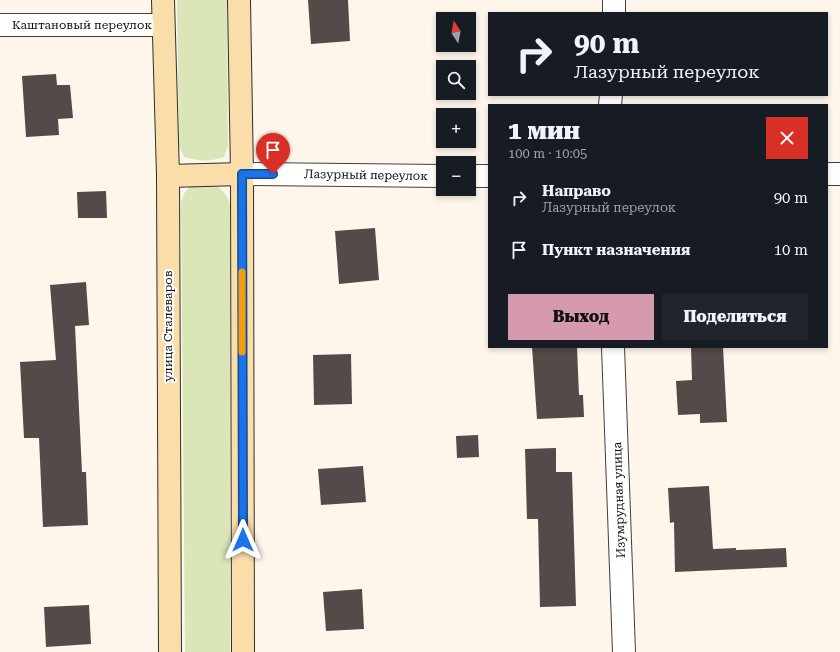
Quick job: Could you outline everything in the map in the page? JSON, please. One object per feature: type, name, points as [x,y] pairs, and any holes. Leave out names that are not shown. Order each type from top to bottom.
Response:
[{"type":"main road","name":"улица Сталеваров","points":[[163,0],[168,176],[170,652]]},
{"type":"main road","points":[[239,0],[242,174],[243,652]]},
{"type":"main road","points":[[168,176],[242,174]]},
{"type":"street","points":[[614,0],[614,12]]},
{"type":"street","name":"Каштановый переулок","points":[[0,25],[163,25]]},
{"type":"street","name":"Лазурный переулок","points":[[242,174],[436,176]]},
{"type":"street","points":[[828,174],[840,174]]},
{"type":"street","points":[[476,176],[488,176]]},
{"type":"street","name":"Изумрудная улица","points":[[613,348],[624,652]]},
{"type":"green space","points":[[177,0],[227,0],[228,146],[224,157],[219,159],[204,160],[184,157],[179,146]]},
{"type":"green space","points":[[191,185],[215,186],[223,191],[230,203],[230,652],[185,652],[181,202],[185,192]]},
{"type":"building","points":[[308,0],[348,0],[350,41],[311,44]]},
{"type":"building","points":[[56,74],[57,85],[70,85],[73,118],[58,119],[59,135],[26,137],[22,76]]},
{"type":"building","points":[[106,191],[107,218],[78,218],[77,192]]},
{"type":"building","points":[[375,228],[379,280],[339,284],[335,231]]},
{"type":"building","points":[[86,282],[89,325],[75,326],[82,472],[86,472],[88,525],[43,527],[39,438],[24,438],[20,362],[56,360],[50,285]]},
{"type":"building","points":[[532,348],[577,348],[579,395],[583,395],[584,417],[537,419]]},
{"type":"building","points":[[691,348],[723,348],[727,422],[700,423],[700,414],[678,415],[676,381],[692,380]]},
{"type":"building","points":[[351,354],[352,404],[314,405],[313,355]]},
{"type":"building","points":[[478,435],[479,457],[457,458],[456,436]]},
{"type":"building","points":[[556,448],[556,472],[572,472],[576,606],[540,607],[538,519],[527,519],[525,449]]},
{"type":"building","points":[[363,466],[366,502],[321,505],[318,469]]},
{"type":"building","points":[[709,486],[713,549],[736,548],[736,550],[786,548],[787,567],[675,572],[674,522],[670,523],[668,488]]},
{"type":"building","points":[[362,589],[364,629],[326,631],[323,592]]},
{"type":"building","points":[[89,605],[91,644],[46,647],[44,607]]},
{"type":"slow traffic","points":[[242,272],[242,352]]},
{"type":"route","points":[[243,540],[242,174],[273,174]]}]
